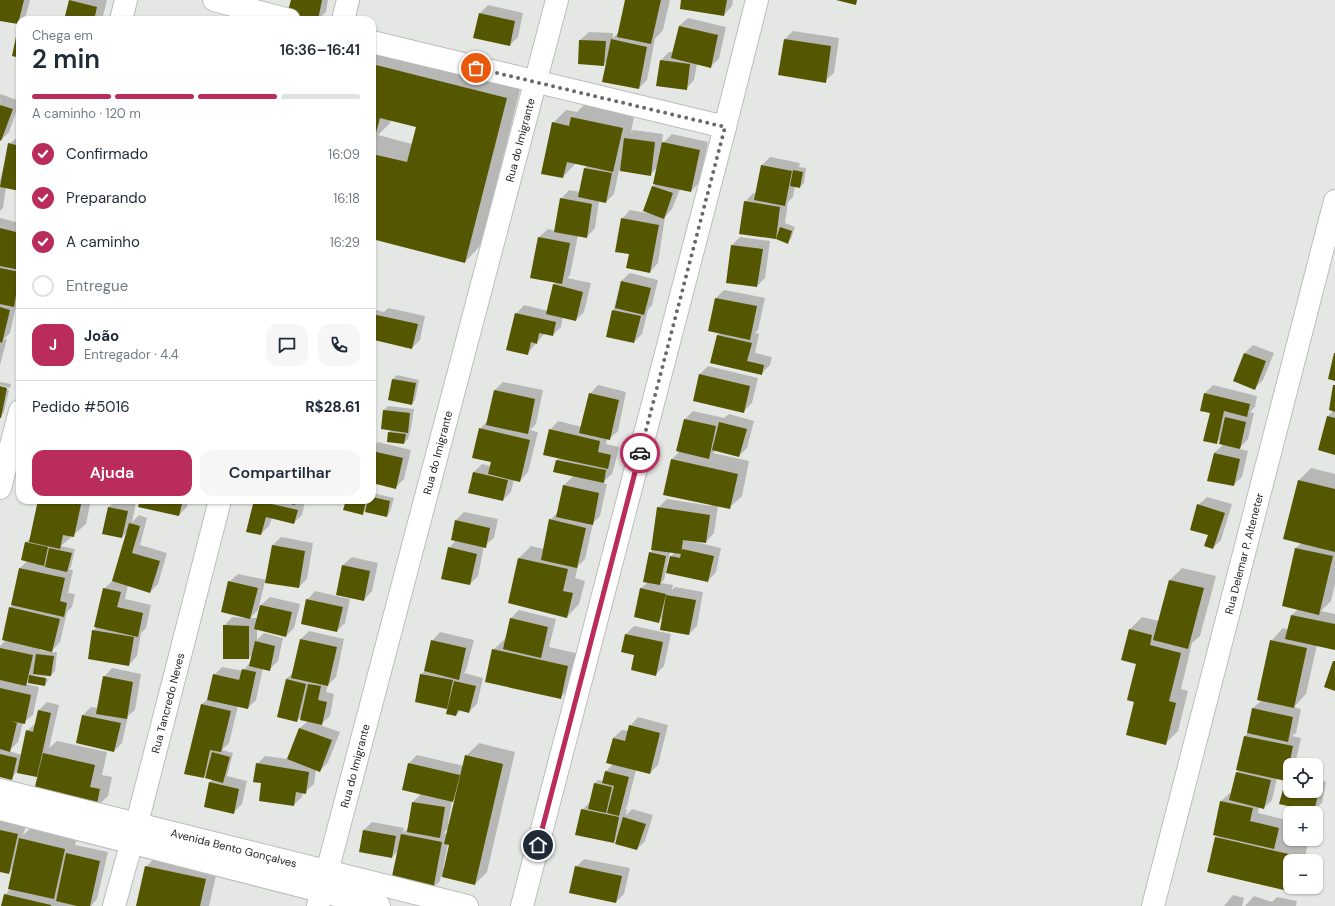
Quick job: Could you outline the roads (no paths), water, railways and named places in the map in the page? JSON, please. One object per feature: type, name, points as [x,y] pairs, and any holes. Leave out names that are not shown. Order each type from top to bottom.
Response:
[{"type":"street","points":[[122,16],[126,0]]},
{"type":"street","points":[[214,0],[274,16]]},
{"type":"street","points":[[344,16],[348,0]]},
{"type":"street","name":"Rua do Imigrante","points":[[320,899],[326,870],[557,0]]},
{"type":"street","points":[[522,906],[757,0]]},
{"type":"street","points":[[376,43],[536,83],[725,127]]},
{"type":"street","name":"Rua Delemar P. Alteneter","points":[[1153,906],[1335,201]]},
{"type":"street","points":[[0,488],[16,426]]},
{"type":"street","name":"Rua Tancredo Neves","points":[[114,906],[219,504]]},
{"type":"street","name":"Avenida Bento Gonçalves","points":[[0,790],[134,832],[320,899],[379,906]]},
{"type":"street","name":"Avenida Bento Gonçalves","points":[[0,809],[134,832],[326,870],[467,906]]}]
